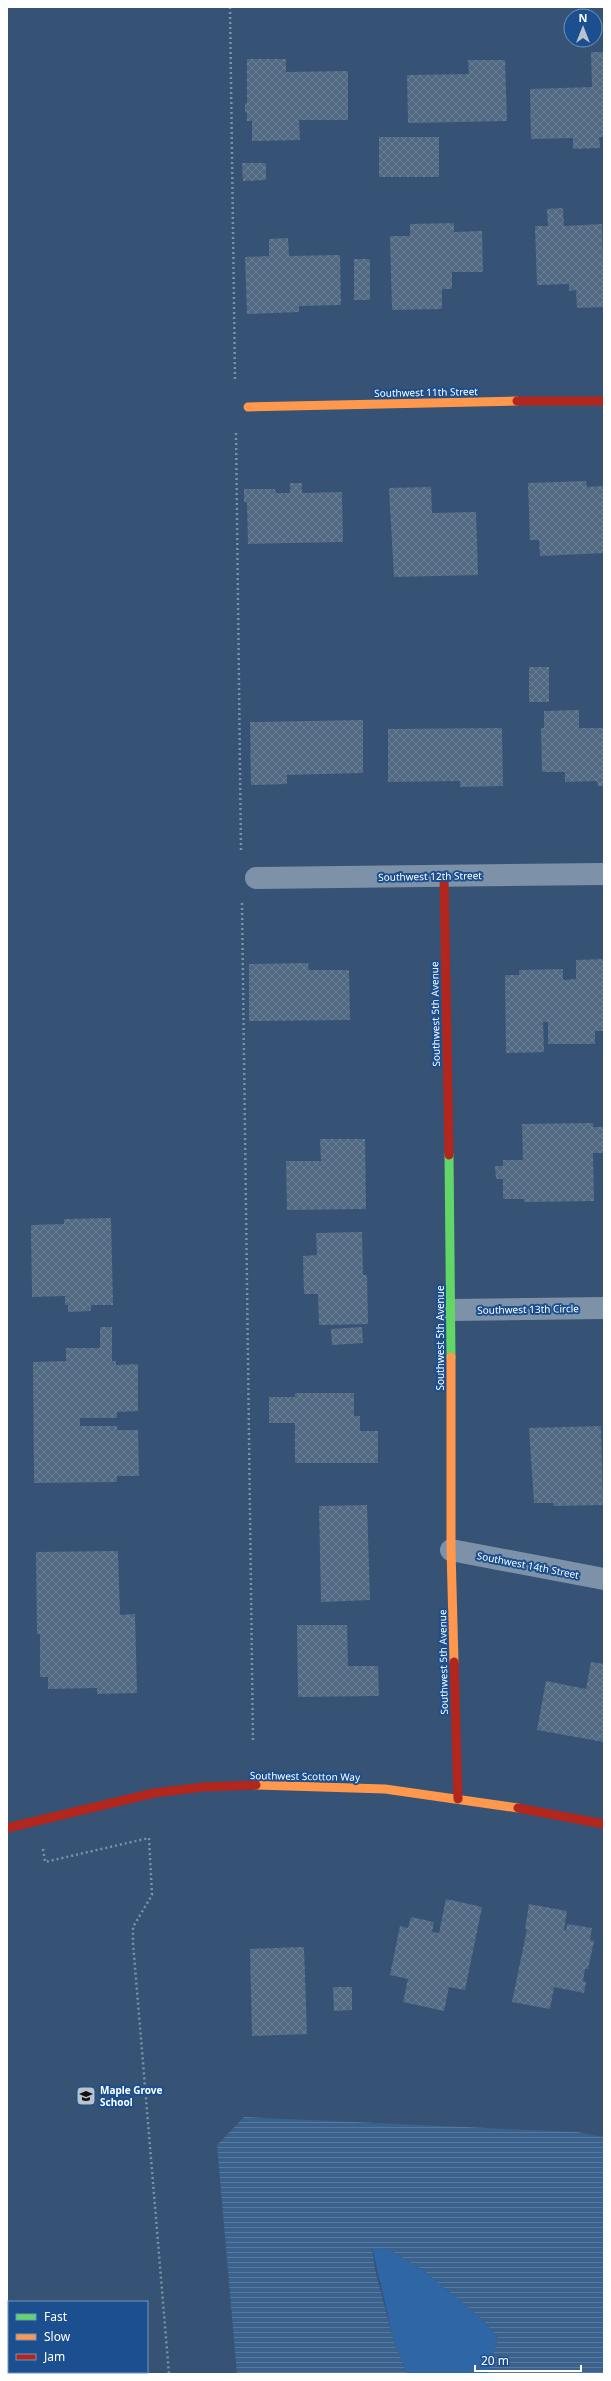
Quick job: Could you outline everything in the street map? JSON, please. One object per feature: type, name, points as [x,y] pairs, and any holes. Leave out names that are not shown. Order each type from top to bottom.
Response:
[{"type":"street","name":"Southwest 11th Street","points":[[248,407],[604,401]]},
{"type":"street","name":"Southwest 12th Street","points":[[256,878],[604,874]]},
{"type":"street","name":"Southwest 5th Avenue","points":[[444,876],[451,1310],[451,1550],[458,1799]]},
{"type":"street","name":"Southwest 13th Circle","points":[[451,1310],[604,1308]]},
{"type":"street","name":"Southwest 14th Street","points":[[451,1550],[604,1580]]},
{"type":"street","name":"Southwest Scotton Way","points":[[7,1828],[146,1795],[202,1787],[329,1786],[387,1789],[458,1799],[604,1824]]},
{"type":"path","points":[[40,1821],[44,1862],[148,1838],[152,1896],[133,1927],[133,1943],[169,2374]]},
{"type":"shaded area","points":[[244,2117],[577,2132],[604,2137],[604,2374],[488,2374],[498,2337],[481,2318],[423,2270],[390,2250],[372,2248],[375,2269],[394,2342],[407,2374],[237,2374],[217,2145]]},
{"type":"shaded area","points":[[372,2247],[390,2250],[423,2270],[481,2318],[498,2337],[488,2374],[407,2374],[394,2342]]},
{"type":"building","points":[[591,52],[604,52],[604,137],[599,137],[600,148],[573,149],[573,138],[531,139],[530,89],[592,87]]},
{"type":"building","points":[[247,59],[286,59],[286,72],[348,71],[348,120],[299,120],[300,140],[252,141],[252,121],[247,121],[247,112],[245,112],[245,104],[247,103]]},
{"type":"building","points":[[468,60],[505,60],[507,121],[408,123],[407,75],[469,74]]},
{"type":"building","points":[[379,137],[439,137],[439,177],[379,177]]},
{"type":"building","points":[[242,163],[266,163],[266,180],[243,181]]},
{"type":"building","points":[[563,208],[564,226],[602,224],[604,307],[577,308],[576,290],[569,291],[569,284],[537,285],[535,226],[548,226],[547,209]]},
{"type":"building","points":[[454,223],[454,232],[482,231],[483,272],[452,272],[452,289],[442,289],[442,309],[392,310],[390,236],[410,236],[410,224]]},
{"type":"building","points":[[288,238],[289,256],[340,255],[341,305],[299,306],[299,312],[247,314],[245,257],[269,256],[269,239]]},
{"type":"building","points":[[354,259],[370,259],[370,300],[354,300]]},
{"type":"building","points":[[586,481],[587,487],[604,486],[604,553],[540,556],[539,540],[530,540],[528,483]]},
{"type":"building","points":[[290,483],[302,483],[302,493],[342,492],[343,542],[248,544],[247,502],[244,502],[244,489],[275,489],[276,493],[290,493]]},
{"type":"building","points":[[431,487],[432,513],[476,512],[478,575],[394,577],[389,488]]},
{"type":"building","points":[[529,667],[549,667],[549,702],[529,702]]},
{"type":"building","points":[[579,710],[579,728],[604,728],[604,786],[598,786],[597,781],[565,782],[565,772],[542,772],[541,728],[544,728],[544,711]]},
{"type":"building","points":[[363,720],[363,773],[287,775],[287,784],[251,785],[250,722]]},
{"type":"building","points":[[502,728],[503,786],[460,787],[460,781],[388,782],[388,729]]},
{"type":"building","points":[[604,959],[604,1031],[595,1031],[595,1044],[548,1044],[548,1022],[543,1022],[544,1052],[506,1053],[505,975],[519,975],[519,970],[563,969],[563,980],[576,979],[576,960]]},
{"type":"building","points":[[308,963],[309,970],[349,970],[350,1020],[249,1021],[249,964]]},
{"type":"building","points":[[593,1123],[593,1127],[604,1127],[604,1153],[593,1153],[594,1201],[524,1202],[524,1199],[503,1199],[503,1179],[496,1179],[495,1166],[503,1166],[503,1160],[523,1160],[522,1124]]},
{"type":"building","points":[[320,1139],[365,1139],[366,1209],[287,1210],[286,1161],[321,1161]]},
{"type":"building","points":[[111,1218],[113,1305],[91,1305],[91,1311],[68,1312],[68,1305],[65,1305],[65,1296],[32,1297],[31,1225],[64,1224],[64,1219]]},
{"type":"building","points":[[362,1232],[363,1275],[367,1275],[368,1324],[319,1325],[318,1294],[304,1294],[303,1256],[317,1255],[316,1233]]},
{"type":"building","points":[[100,1327],[112,1327],[112,1361],[116,1361],[116,1365],[138,1364],[138,1411],[117,1412],[117,1418],[80,1418],[80,1426],[117,1426],[117,1430],[138,1430],[139,1476],[117,1476],[117,1482],[34,1483],[33,1362],[66,1361],[66,1348],[100,1348]]},
{"type":"building","points":[[362,1327],[363,1343],[332,1345],[331,1329]]},
{"type":"building","points":[[295,1393],[354,1393],[354,1416],[360,1416],[360,1431],[378,1431],[378,1463],[295,1463],[295,1423],[269,1423],[269,1397],[295,1397]]},
{"type":"building","points":[[601,1426],[603,1505],[554,1506],[553,1503],[534,1503],[529,1428]]},
{"type":"building","points":[[367,1505],[370,1600],[321,1602],[319,1506]]},
{"type":"building","points":[[118,1551],[120,1615],[135,1614],[137,1693],[97,1694],[97,1688],[48,1689],[48,1677],[40,1677],[40,1634],[37,1634],[36,1552]]},
{"type":"building","points":[[297,1625],[347,1625],[348,1666],[378,1666],[379,1696],[298,1697]]},
{"type":"building","points":[[591,1662],[604,1664],[604,1742],[537,1730],[546,1681],[586,1689]]},
{"type":"building","points":[[446,1899],[482,1907],[465,1990],[449,1987],[444,2011],[403,2002],[408,1979],[390,1975],[400,1926],[408,1928],[411,1917],[434,1922],[432,1932],[439,1933]]},
{"type":"building","points":[[529,1904],[567,1911],[564,1930],[566,1931],[567,1924],[592,1928],[590,1940],[594,1941],[588,1969],[585,1969],[583,1981],[586,1982],[584,1993],[554,1987],[550,2009],[512,2002],[527,1929],[525,1929]]},
{"type":"building","points":[[304,1947],[307,2034],[252,2036],[250,1949]]},
{"type":"building","points":[[333,1987],[352,1987],[352,2010],[334,2011]]},
{"type":"traffic: fast","points":[[449,1155],[451,1357]]},
{"type":"traffic: slow","points":[[248,407],[517,401]]},
{"type":"traffic: slow","points":[[451,1357],[451,1550],[454,1662]]},
{"type":"traffic: slow","points":[[256,1785],[385,1789],[518,1808]]},
{"type":"traffic: jam","points":[[517,401],[604,401]]},
{"type":"traffic: jam","points":[[444,876],[449,1155]]},
{"type":"traffic: jam","points":[[454,1662],[458,1799]]},
{"type":"traffic: jam","points":[[7,1828],[154,1793],[203,1787],[256,1785]]},
{"type":"traffic: jam","points":[[518,1808],[604,1824]]},
{"type":"place","name":"Maple Grove School","points":[[86,2096]]}]
